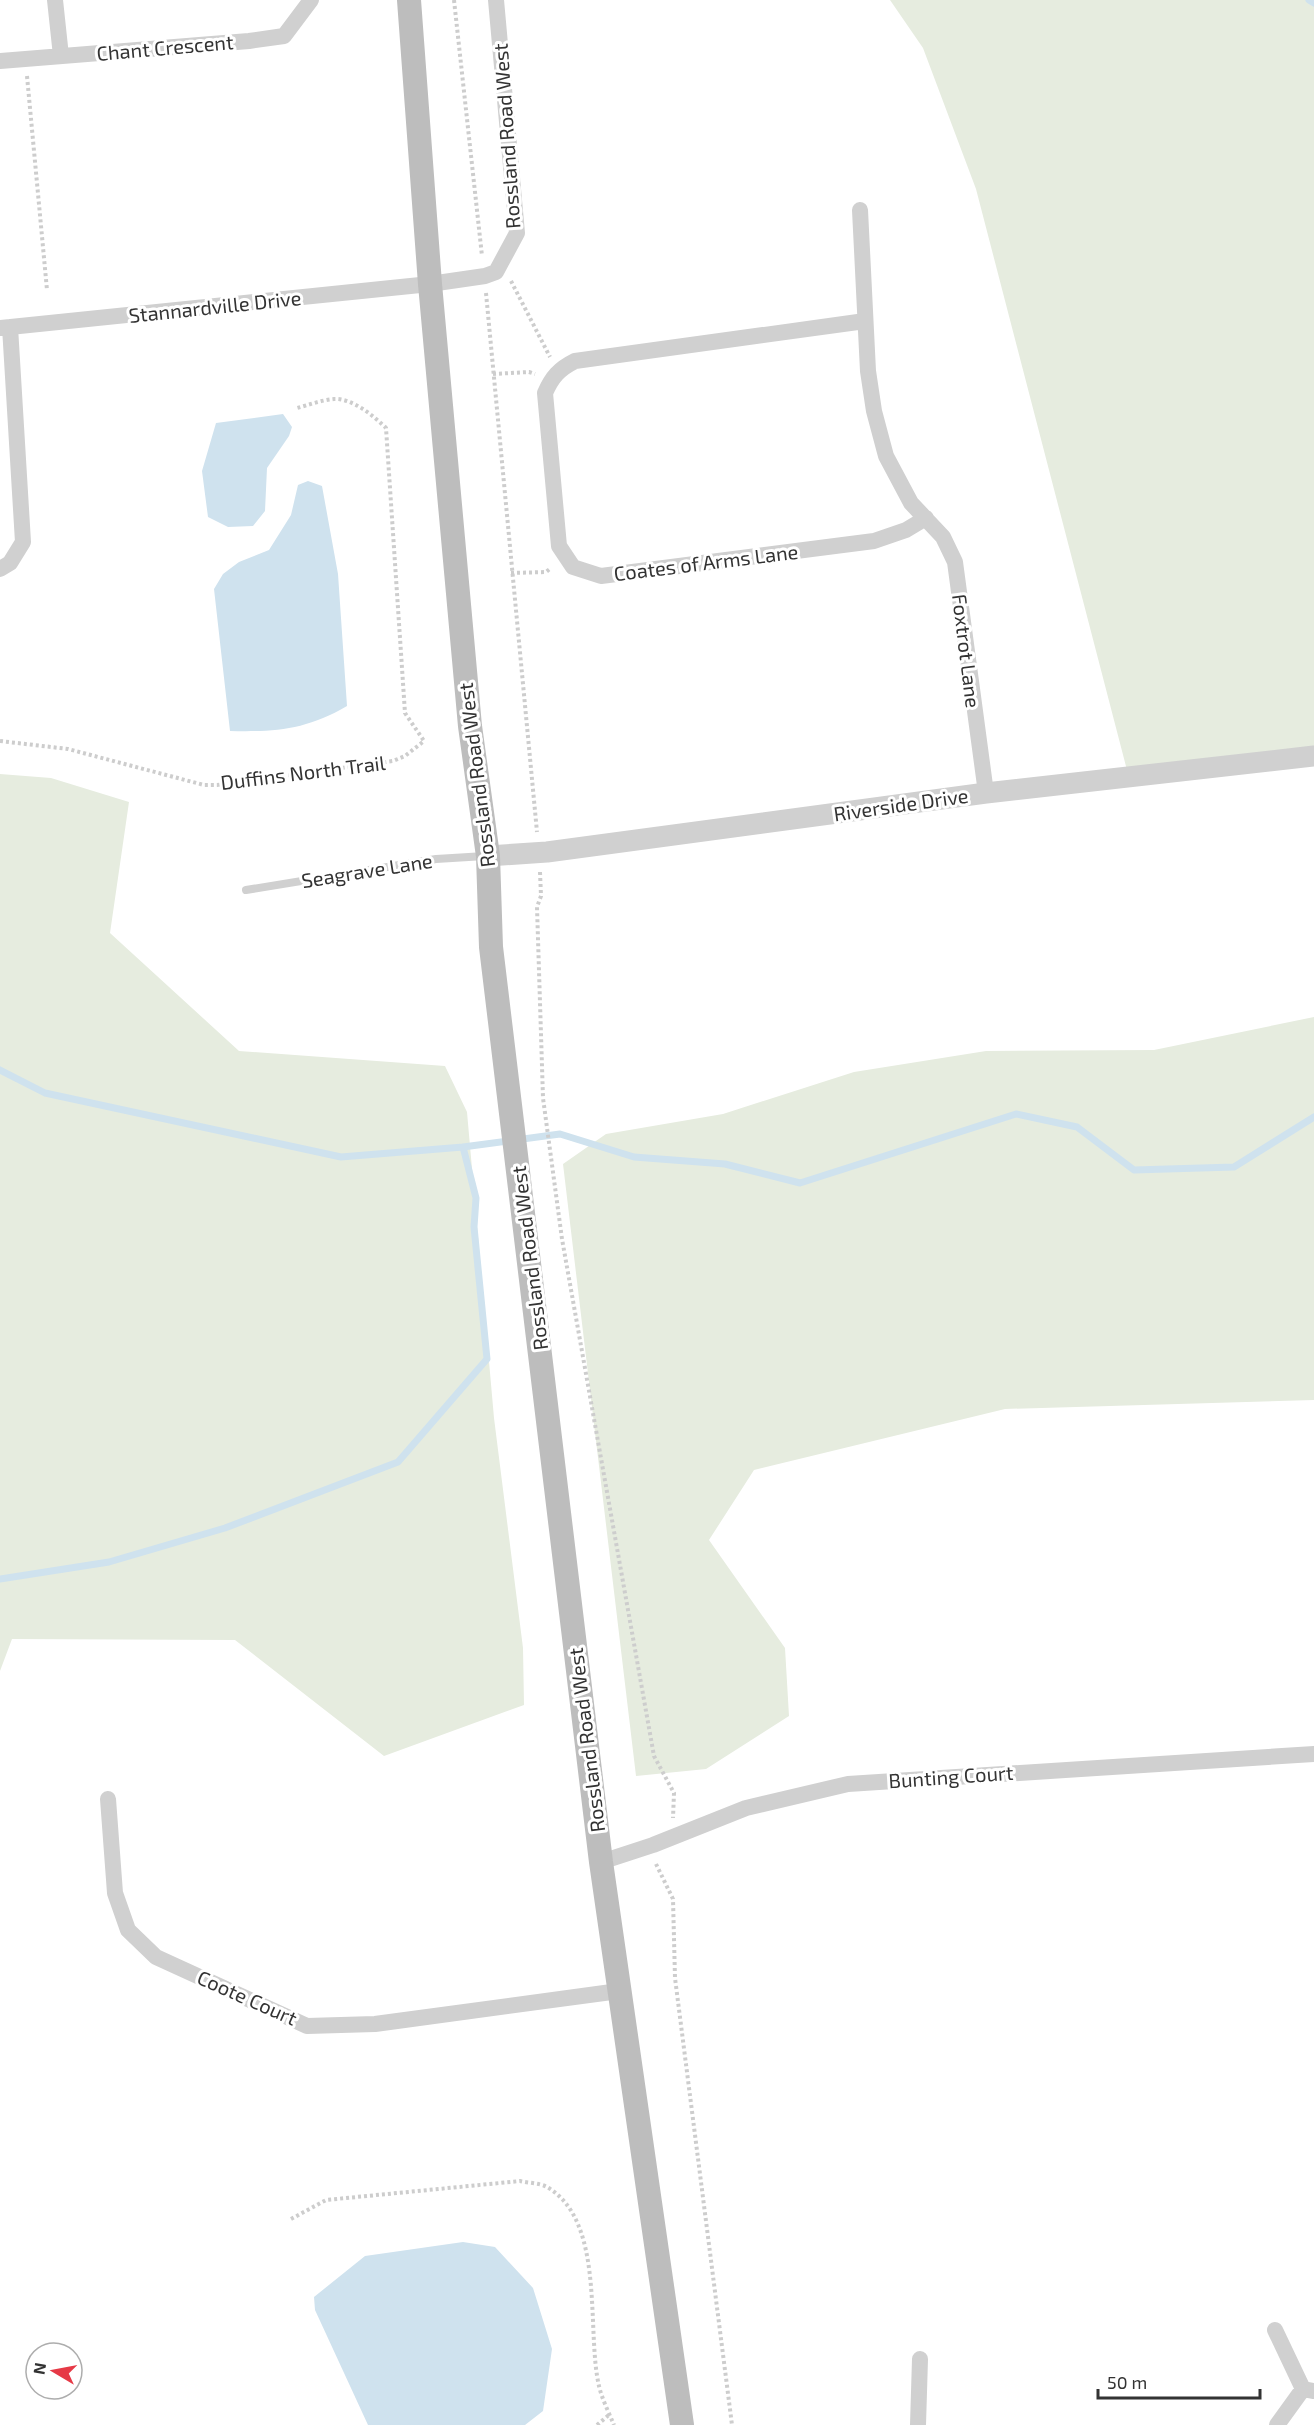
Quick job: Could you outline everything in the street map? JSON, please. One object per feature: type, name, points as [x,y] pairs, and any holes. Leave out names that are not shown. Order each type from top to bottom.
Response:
[{"type":"main road","name":"Rossland Road West","points":[[409,0],[430,284],[470,726],[488,856],[491,947],[601,1862],[682,2425]]},
{"type":"street","points":[[55,0],[61,56]]},
{"type":"street","name":"Chant Crescent","points":[[0,61],[249,41],[284,36],[311,0]]},
{"type":"street","name":"Rossland Road West","points":[[484,276],[496,272],[517,233],[496,0]]},
{"type":"street","points":[[860,210],[865,321],[874,411],[886,456],[911,503],[926,518]]},
{"type":"street","points":[[430,284],[484,276]]},
{"type":"street","name":"Stannardville Drive","points":[[5,327],[430,284]]},
{"type":"street","points":[[566,559],[559,546],[545,393],[555,376],[575,361],[865,321]]},
{"type":"street","points":[[0,569],[10,563],[23,542],[5,327]]},
{"type":"street","name":"Coates of Arms Lane","points":[[566,559],[573,567],[601,576],[874,541],[906,530],[926,518]]},
{"type":"street","name":"Foxtrot Lane","points":[[926,518],[943,537],[955,562],[986,794]]},
{"type":"street","name":"Riverside Drive","points":[[488,856],[539,853],[986,794],[1314,756]]},
{"type":"street","name":"Bunting Court","points":[[601,1862],[652,1845],[746,1808],[848,1784],[1314,1754]]},
{"type":"street","name":"Coote Court","points":[[108,1799],[115,1893],[128,1930],[156,1957],[307,2026],[375,2024],[619,1991]]},
{"type":"street","points":[[1275,2330],[1308,2390],[1277,2425]]},
{"type":"street","points":[[918,2425],[920,2359]]},
{"type":"lane","name":"Seagrave Lane","points":[[246,890],[436,859],[488,856]]},
{"type":"path","points":[[454,0],[484,276],[539,853],[541,896],[537,907],[543,1098],[562,1239]]},
{"type":"path","points":[[26,58],[47,290]]},
{"type":"path","points":[[501,262],[555,376]]},
{"type":"path","points":[[493,374],[529,372],[555,376]]},
{"type":"path","name":"Duffins North Trail","points":[[0,741],[68,749],[204,785],[217,785],[393,761],[405,756],[424,741],[405,713],[386,429],[375,417],[344,401],[334,399],[297,408]]},
{"type":"path","points":[[511,573],[546,572],[566,559]]},
{"type":"path","points":[[291,2218],[326,2200],[520,2181],[547,2187],[564,2204],[581,2230],[591,2278],[599,2386],[614,2425]]},
{"type":"path","points":[[597,2425],[610,2414]]},
{"type":"shaded area","points":[[890,0],[1314,0],[1314,747],[1128,774],[976,189],[923,48]]},
{"type":"shaded area","points":[[0,774],[51,778],[129,802],[110,933],[239,1051],[445,1066],[467,1112],[494,1418],[523,1648],[524,1705],[384,1756],[235,1640],[12,1639],[0,1671]]},
{"type":"shaded area","points":[[1314,1017],[1314,1400],[1005,1409],[754,1470],[709,1540],[785,1648],[789,1716],[706,1769],[636,1776],[563,1164],[606,1134],[723,1114],[854,1072],[986,1051],[1154,1050]]},
{"type":"water","points":[[283,414],[292,427],[289,436],[267,468],[265,511],[253,526],[228,527],[208,517],[202,471],[216,423]]},
{"type":"water","points":[[308,481],[322,486],[338,574],[347,706],[318,720],[290,728],[230,731],[214,589],[223,574],[239,562],[269,550],[291,515],[298,485]]},
{"type":"water","points":[[463,2242],[495,2247],[533,2288],[552,2349],[543,2411],[525,2425],[368,2425],[315,2310],[314,2297],[365,2256]]},
{"type":"waterway","points":[[1309,0],[1314,3]]},
{"type":"waterway","points":[[0,1070],[45,1093],[341,1157],[463,1147],[560,1134],[634,1157],[725,1164],[800,1183],[1016,1114],[1077,1127],[1134,1170],[1234,1167],[1314,1117]]},
{"type":"waterway","points":[[0,1579],[109,1562],[225,1528],[398,1462],[487,1359],[474,1227],[476,1198],[463,1147]]}]
